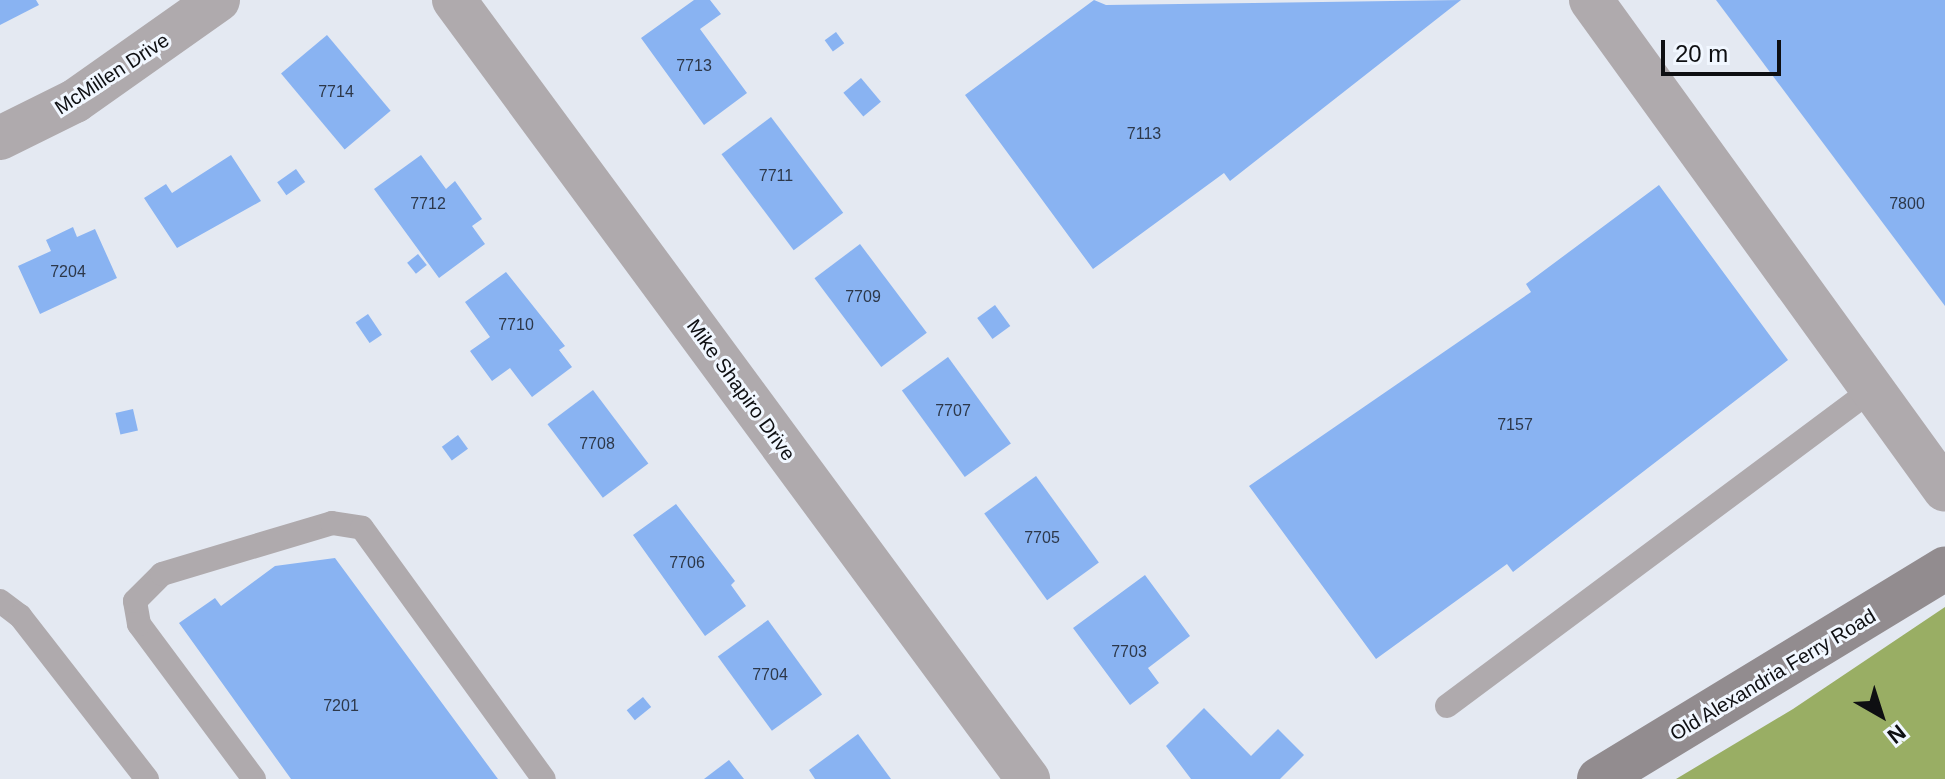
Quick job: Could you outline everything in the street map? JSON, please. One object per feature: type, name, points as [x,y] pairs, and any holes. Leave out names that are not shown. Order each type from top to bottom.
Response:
[{"type":"main road","name":"Old Alexandria Ferry Road","points":[[1599,779],[1945,569]]},
{"type":"street","name":"McMillen Drive","points":[[0,138],[115,76],[218,0]]},
{"type":"street","name":"Mike Shapiro Drive","points":[[454,0],[1028,779]]},
{"type":"street","points":[[1591,0],[1945,490]]},
{"type":"lane","points":[[1447,706],[1874,388]]},
{"type":"lane","points":[[254,779],[139,624],[135,601],[162,574],[332,523],[362,528],[544,779]]},
{"type":"lane","points":[[0,601],[20,616],[147,779]]},
{"type":"green space","points":[[1945,607],[1945,779],[1676,779],[1793,709]]},
{"type":"building","points":[[0,0],[36,0],[39,5],[0,25]]},
{"type":"building","points":[[694,0],[710,0],[721,14],[700,29],[747,93],[704,125],[641,38]]},
{"type":"building","points":[[1094,0],[1106,5],[1461,0],[1230,181],[1224,173],[1093,269],[965,95]]},
{"type":"building","points":[[1716,0],[1945,0],[1945,306]]},
{"type":"building","points":[[836,32],[844,43],[833,52],[825,40]]},
{"type":"building","points":[[327,35],[391,111],[345,149],[281,74]]},
{"type":"building","points":[[861,78],[881,102],[863,117],[843,93]]},
{"type":"building","points":[[771,117],[843,213],[794,250],[721,154]]},
{"type":"building","points":[[231,155],[261,201],[177,248],[144,198],[166,184],[172,193]]},
{"type":"building","points":[[421,155],[446,189],[455,181],[482,219],[472,226],[485,244],[439,278],[374,189]]},
{"type":"building","points":[[296,169],[305,182],[286,195],[277,182]]},
{"type":"building","points":[[1659,185],[1788,360],[1513,572],[1507,564],[1376,659],[1249,486],[1531,292],[1526,284]]},
{"type":"building","points":[[73,227],[77,237],[95,229],[117,278],[40,314],[18,266],[51,251],[46,240]]},
{"type":"building","points":[[860,244],[927,333],[881,367],[814,278]]},
{"type":"building","points":[[418,254],[427,265],[416,274],[407,263]]},
{"type":"building","points":[[506,272],[565,346],[559,350],[572,367],[532,397],[510,368],[492,381],[470,351],[490,337],[465,302]]},
{"type":"building","points":[[995,305],[1010,326],[992,339],[977,318]]},
{"type":"building","points":[[368,314],[382,335],[370,343],[356,322]]},
{"type":"building","points":[[948,357],[1011,444],[965,477],[902,391]]},
{"type":"building","points":[[593,390],[648,463],[603,498],[547,424]]},
{"type":"building","points":[[133,409],[138,430],[120,434],[115,413]]},
{"type":"building","points":[[458,435],[468,449],[452,461],[442,447]]},
{"type":"building","points":[[1036,476],[1099,563],[1047,600],[984,514]]},
{"type":"building","points":[[676,504],[735,581],[731,585],[746,606],[705,636],[633,535]]},
{"type":"building","points":[[335,558],[498,779],[291,779],[179,623],[215,598],[221,606],[275,566]]},
{"type":"building","points":[[1145,575],[1190,636],[1148,668],[1159,683],[1130,705],[1073,628]]},
{"type":"building","points":[[768,620],[822,694],[772,731],[718,656]]},
{"type":"building","points":[[643,697],[651,707],[635,720],[627,710]]},
{"type":"building","points":[[1204,708],[1251,756],[1278,729],[1304,755],[1280,779],[1191,779],[1166,746]]},
{"type":"building","points":[[858,734],[891,779],[815,779],[809,770]]},
{"type":"building","points":[[729,760],[744,779],[704,779]]}]
